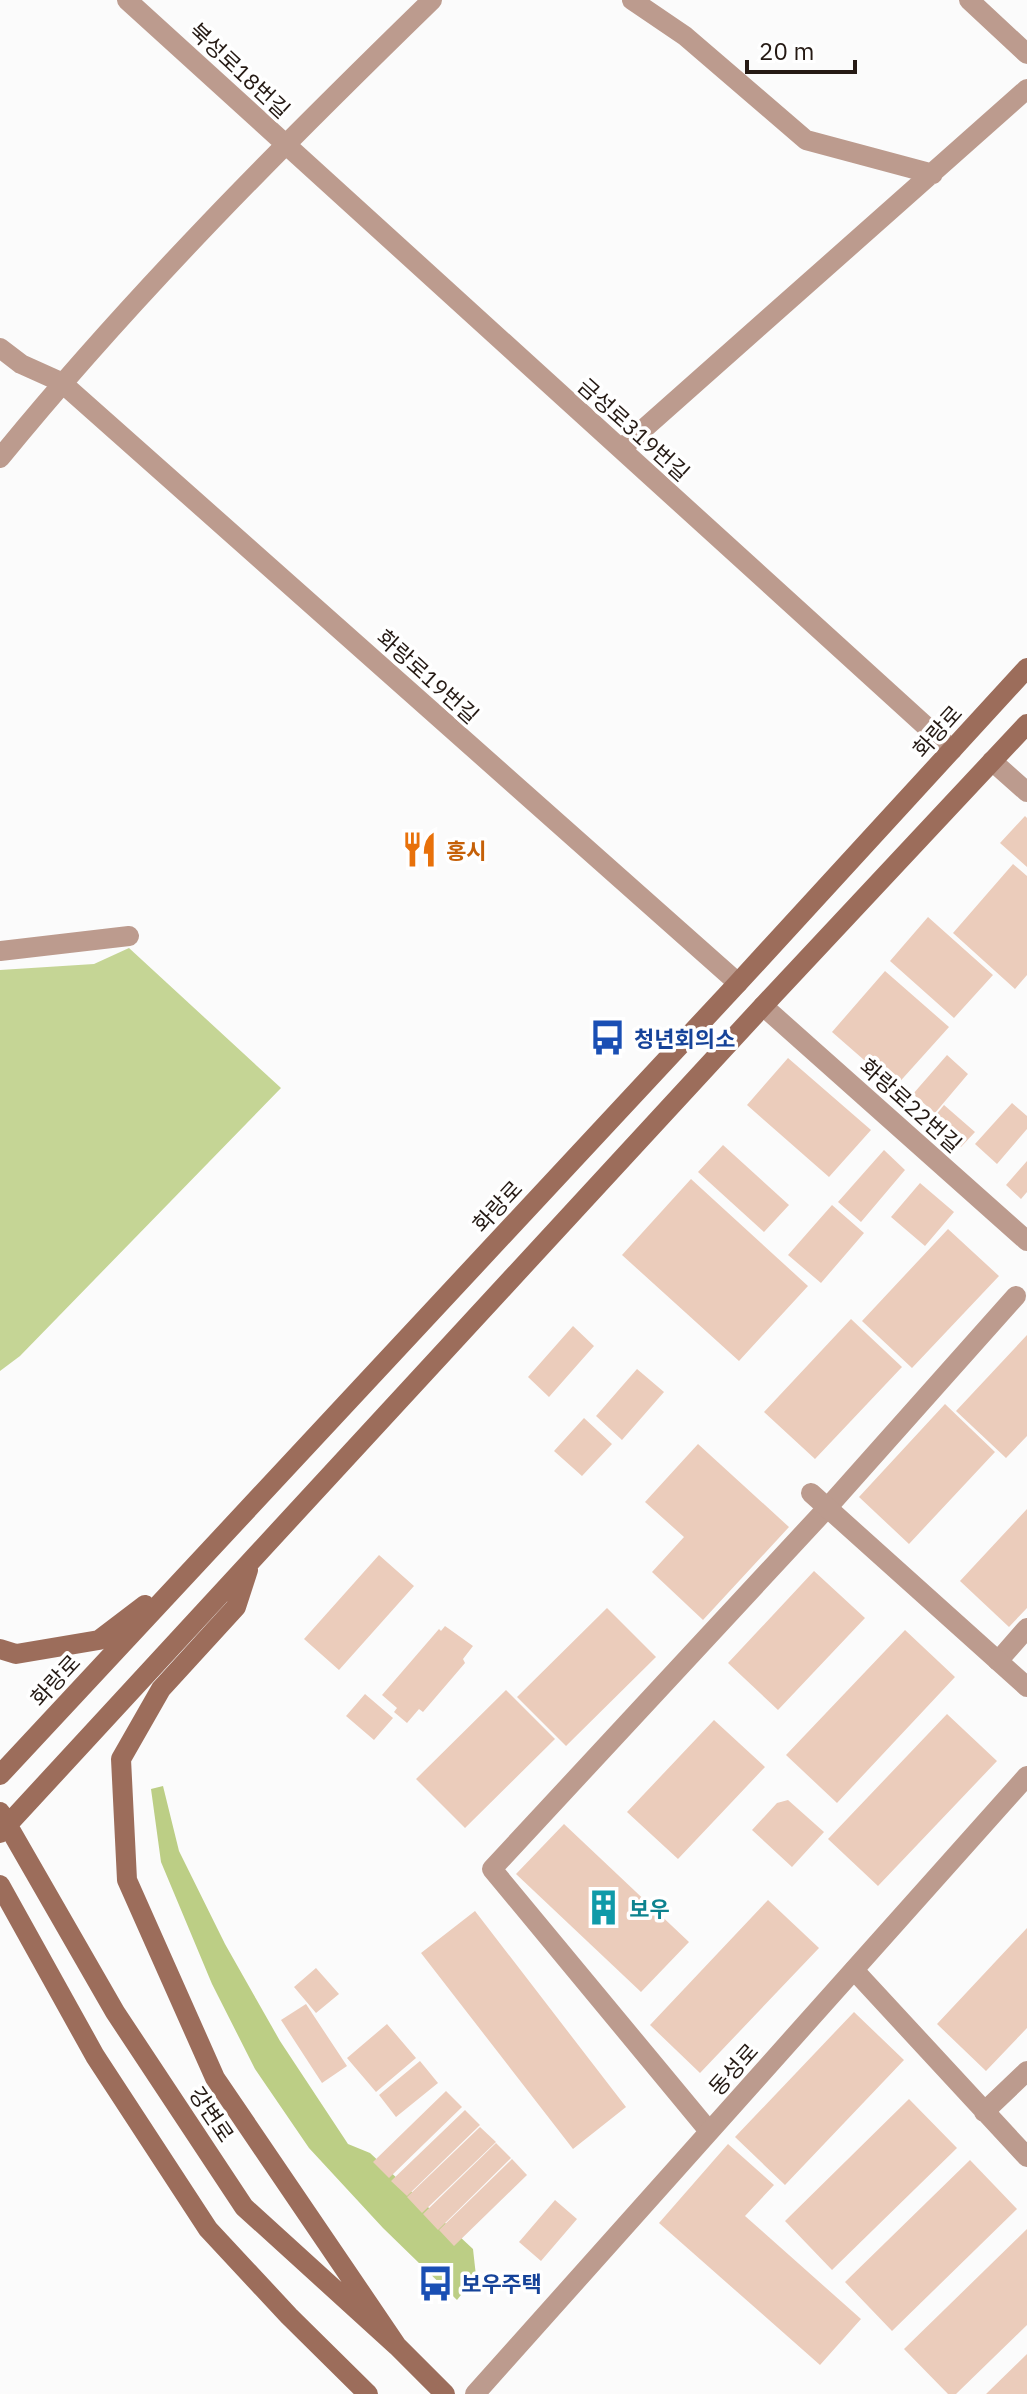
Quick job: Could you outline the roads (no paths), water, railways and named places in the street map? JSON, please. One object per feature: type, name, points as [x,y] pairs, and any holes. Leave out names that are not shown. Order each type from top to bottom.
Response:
[{"type":"street","name":"북성로18번길","points":[[127,0],[284,144]]},
{"type":"street","points":[[0,458],[61,382],[284,144],[432,0]]},
{"type":"street","points":[[632,0],[685,36],[806,140],[933,174]]},
{"type":"street","points":[[969,0],[1027,54]]},
{"type":"street","points":[[621,449],[1027,89]]},
{"type":"street","name":"금성로319번길","points":[[284,144],[952,750]]},
{"type":"street","name":"화랑로19번길","points":[[0,348],[21,364],[61,382],[763,1006]]},
{"type":"street","name":"화랑로","points":[[0,1775],[1027,668]]},
{"type":"street","points":[[3,1823],[250,1563],[1027,724]]},
{"type":"street","points":[[992,761],[1027,792]]},
{"type":"street","points":[[0,951],[129,936]]},
{"type":"street","name":"화랑로22번길","points":[[763,1006],[1027,1241]]},
{"type":"street","points":[[709,2131],[492,1869],[828,1507],[1016,1296]]},
{"type":"street","points":[[811,1493],[1027,1687]]},
{"type":"street","points":[[250,1563],[236,1607],[161,1689],[121,1759],[127,1880],[215,2078],[397,2346]]},
{"type":"street","points":[[0,1649],[16,1654],[99,1640],[190,1571]]},
{"type":"street","points":[[998,1661],[1027,1628]]},
{"type":"street","name":"동성로","points":[[475,2394],[1027,1776]]},
{"type":"street","name":"강변로","points":[[3,1823],[115,2012],[244,2207],[397,2346],[445,2394]]},
{"type":"street","points":[[0,1885],[95,2056],[208,2229],[289,2316],[368,2394]]},
{"type":"street","points":[[854,1970],[1027,2157]]},
{"type":"street","points":[[984,2112],[1027,2071]]},
{"type":"place","name":"홍시","points":[[420,850]]},
{"type":"place","name":"청년회의소","points":[[608,1038]]},
{"type":"place","name":"보우","points":[[603,1908]]},
{"type":"place","name":"보우주택","points":[[435,2283]]}]
